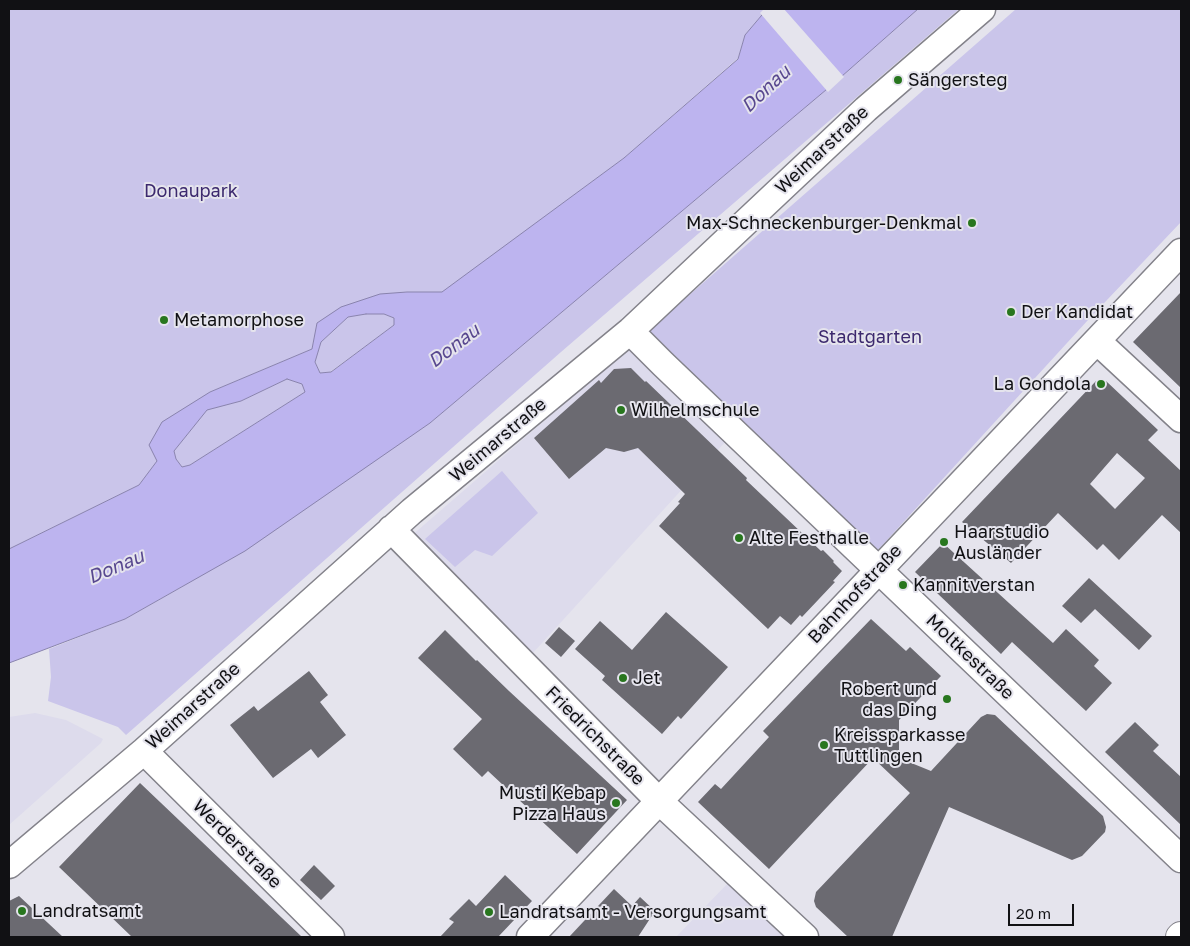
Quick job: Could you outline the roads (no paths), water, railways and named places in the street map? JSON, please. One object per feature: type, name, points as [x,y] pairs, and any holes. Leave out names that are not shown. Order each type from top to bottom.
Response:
[{"type":"street","name":"Weimarstraße","points":[[9,865],[144,751],[391,530],[630,330],[872,103],[982,9]]},
{"type":"street","name":"Bahnhofstraße","points":[[530,937],[1181,252]]},
{"type":"street","name":"Moltkestraße","points":[[630,330],[663,364],[1181,859]]},
{"type":"street","points":[[1097,341],[1181,419]]},
{"type":"street","name":"Friedrichstraße","points":[[391,530],[659,801],[805,937]]},
{"type":"street","name":"Werderstraße","points":[[144,751],[331,937]]},
{"type":"water","name":"Donau","points":[[767,9],[918,9],[833,84],[430,423],[245,551],[125,619],[9,663],[9,549],[139,485],[157,461],[149,445],[162,422],[210,392],[312,349],[317,323],[341,307],[380,294],[442,292],[624,158],[738,59],[745,35]],"holes":[[[384,314],[394,318],[394,325],[331,372],[320,373],[315,362],[321,342],[348,317]],[[287,379],[302,384],[305,392],[190,465],[182,467],[176,459],[174,451],[207,410],[241,401]]]},
{"type":"place","name":"Sängersteg","points":[[898,80]]},
{"type":"place","name":"Max-Schneckenburger-Denkmal","points":[[972,223]]},
{"type":"place","name":"Der Kandidat","points":[[1011,312]]},
{"type":"place","name":"Metamorphose","points":[[164,320]]},
{"type":"place","name":"La Gondola","points":[[1101,384]]},
{"type":"place","name":"Wilhelmschule","points":[[621,410]]},
{"type":"place","name":"Alte Festhalle","points":[[739,538]]},
{"type":"place","name":"Haarstudio Ausländer","points":[[944,542]]},
{"type":"place","name":"Kannitverstan","points":[[903,585]]},
{"type":"place","name":"Jet","points":[[623,678]]},
{"type":"place","name":"Robert und das Ding","points":[[947,699]]},
{"type":"place","name":"Kreissparkasse Tuttlingen","points":[[824,745]]},
{"type":"place","name":"Musti Kebap Pizza Haus","points":[[616,803]]},
{"type":"place","name":"Landratsamt","points":[[22,911]]},
{"type":"place","name":"Landratsamt - Versorgungsamt","points":[[489,912]]},
{"type":"park label","name":"Donaupark","points":[[191,191]]},
{"type":"park label","name":"Stadtgarten","points":[[870,337]]}]
